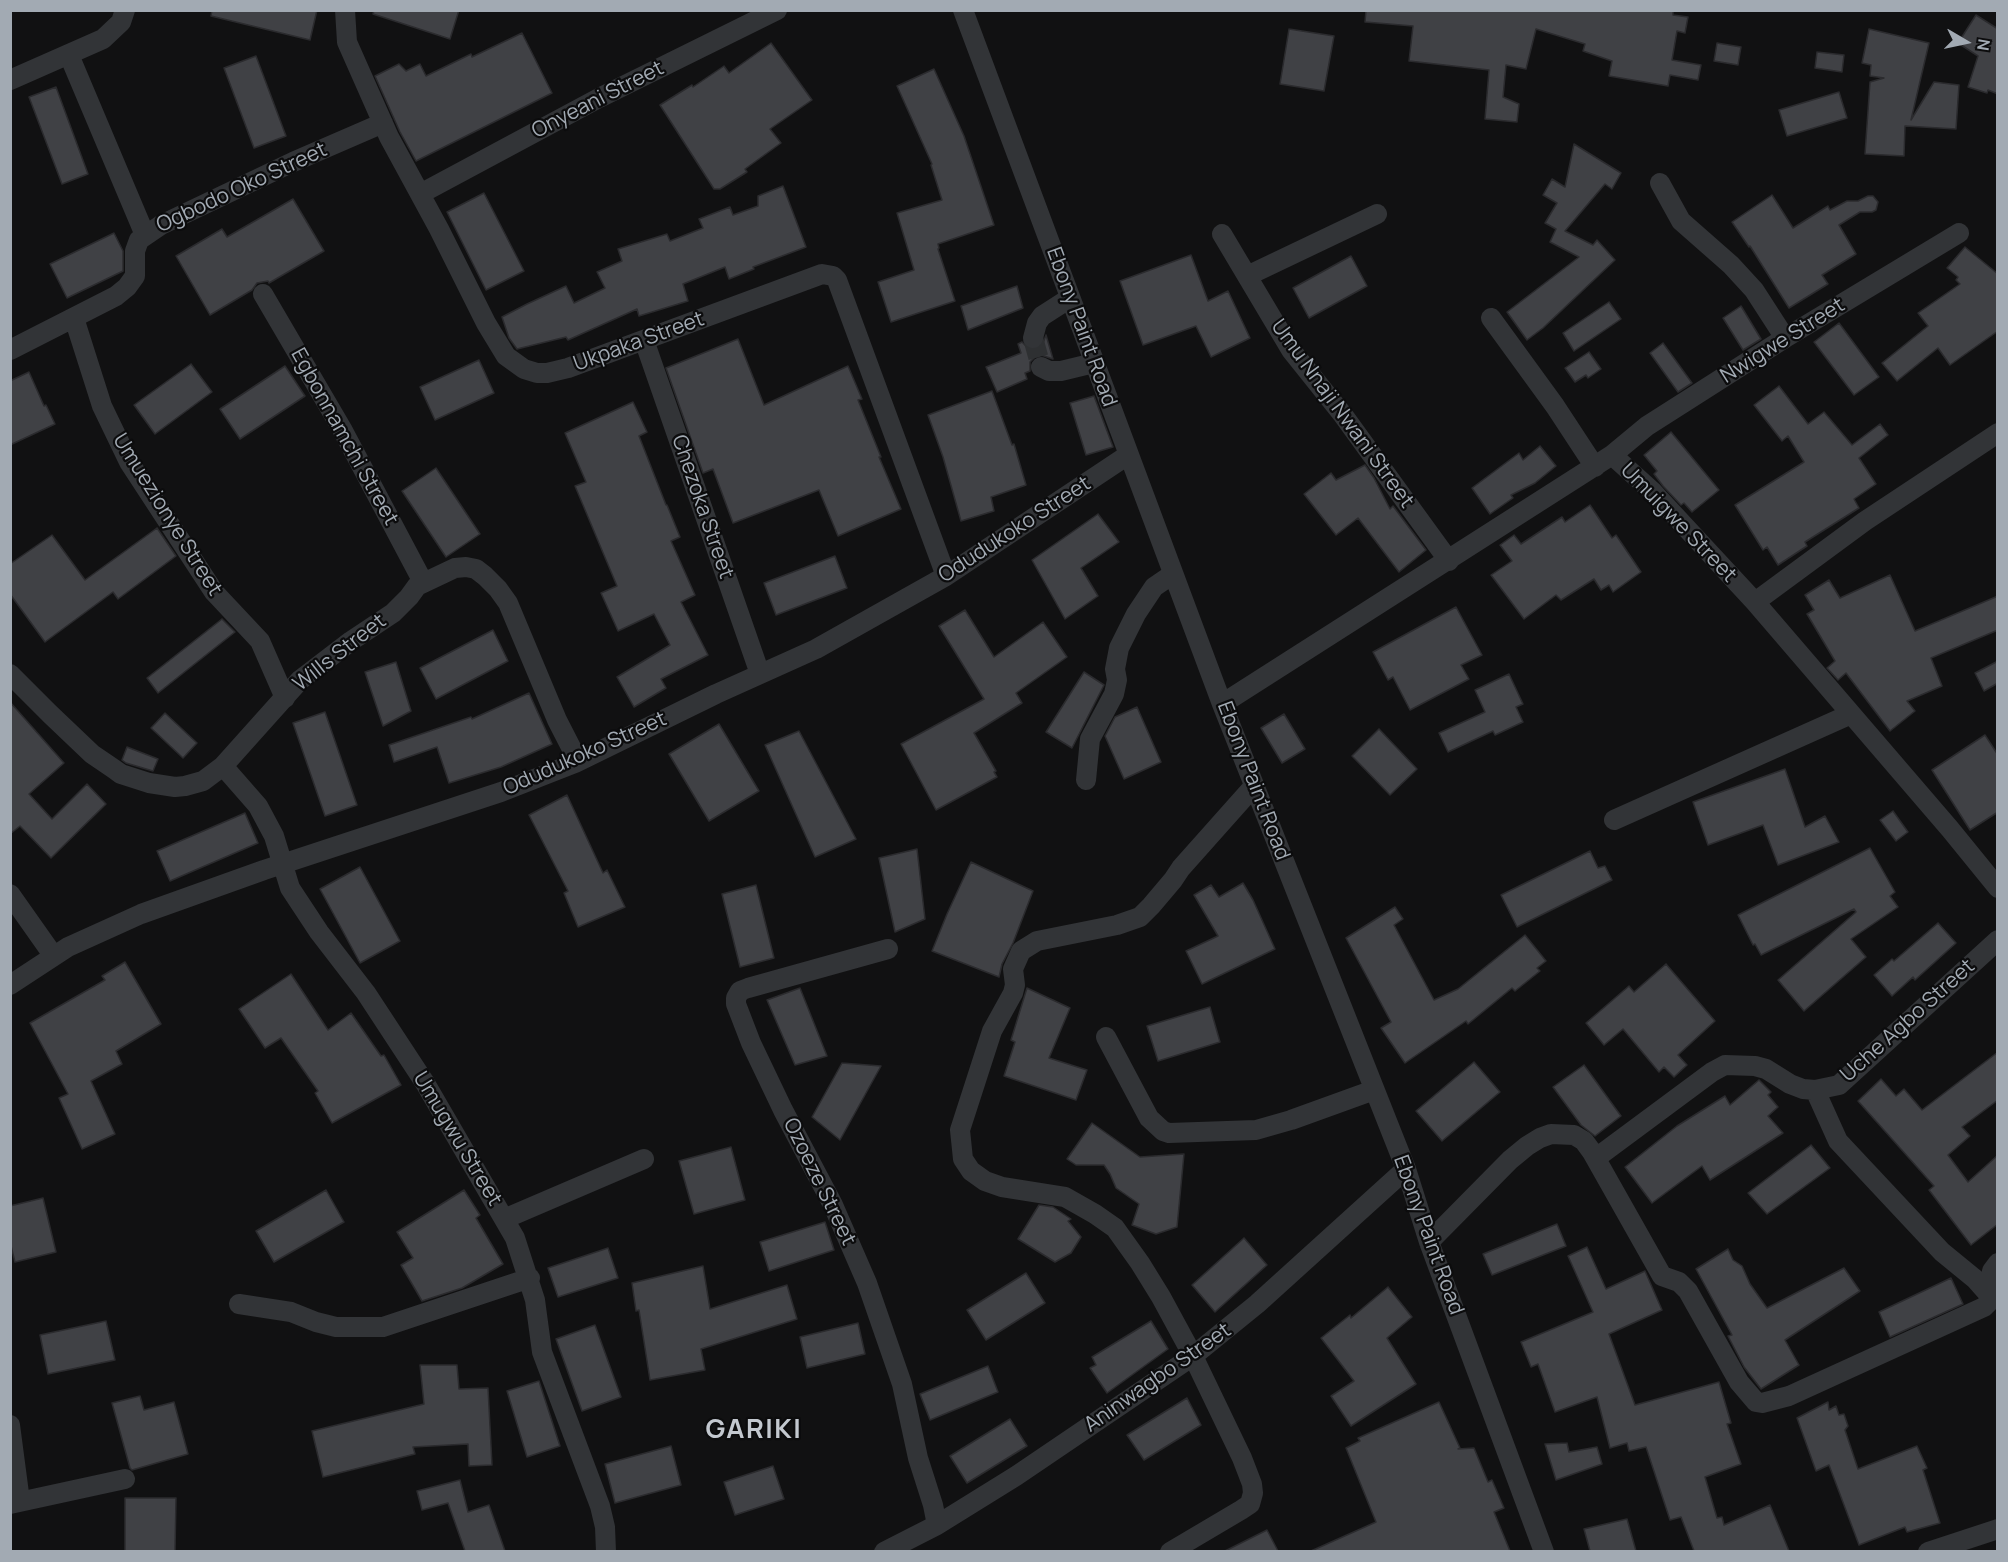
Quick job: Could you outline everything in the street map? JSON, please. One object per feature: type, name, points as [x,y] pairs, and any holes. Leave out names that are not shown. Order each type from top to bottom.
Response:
[{"type":"street","name":"Ukpaka Street","points":[[345,10],[347,42],[396,153],[420,194],[500,348],[514,363],[537,374],[547,374],[822,274],[833,276],[837,280],[946,576]]},
{"type":"street","name":"Onyeani Street","points":[[420,194],[589,103],[777,10]]},
{"type":"street","name":"Ebony Paint Road","points":[[963,10],[1222,704],[1406,1169],[1429,1242],[1544,1551]]},
{"type":"street","points":[[10,80],[103,39],[123,16]]},
{"type":"street","points":[[69,55],[145,235]]},
{"type":"street","name":"Ogbodo Oko Street","points":[[10,350],[116,296],[127,287],[135,276],[135,251],[139,240],[161,225],[383,123]]},
{"type":"street","points":[[1660,183],[1681,221],[1731,265],[1754,290],[1785,338]]},
{"type":"street","points":[[1247,276],[1377,214]]},
{"type":"street","name":"Nwigwe Street","points":[[1612,455],[1647,426],[1785,338],[1959,233]]},
{"type":"street","name":"Umu Nnaji Nwani Street","points":[[1222,234],[1291,351],[1343,415],[1449,561]]},
{"type":"street","name":"Egbonnamchi Street","points":[[263,294],[342,429],[423,582]]},
{"type":"street","points":[[1033,338],[1037,323],[1042,316],[1070,298]]},
{"type":"street","name":"Umuezionye Street","points":[[74,318],[102,405],[129,462],[214,592],[260,641],[285,698]]},
{"type":"street","points":[[1491,318],[1549,396],[1595,467]]},
{"type":"street","name":"Chezoka Street","points":[[644,340],[760,674]]},
{"type":"street","points":[[1041,367],[1049,371],[1061,371],[1094,363]]},
{"type":"street","points":[[1755,602],[1865,521],[1998,433]]},
{"type":"street","name":"Odudukoko Street","points":[[10,985],[53,955],[141,914],[501,792],[578,761],[816,649],[946,576],[1128,455]]},
{"type":"street","name":"Umuigwe Street","points":[[1222,704],[1612,455],[1653,492],[1755,602],[1998,888]]},
{"type":"street","name":"Wills Street","points":[[10,674],[92,754],[121,774],[163,786],[185,786],[203,781],[223,766],[300,680],[351,641],[393,613],[423,582],[455,568],[466,567],[476,569],[498,589],[515,618],[557,720],[578,761]]},
{"type":"street","points":[[1086,780],[1090,739],[1114,694],[1119,648],[1136,614],[1154,587],[1173,574]]},
{"type":"street","points":[[1614,820],[1851,714]]},
{"type":"street","name":"Umugwu Street","points":[[223,766],[258,806],[274,836],[290,888],[366,993],[425,1083],[515,1238],[530,1278],[539,1317],[542,1352],[600,1506],[605,1527],[606,1551]]},
{"type":"street","points":[[1170,1551],[1250,1504],[1253,1493],[1242,1458],[1193,1356],[1161,1297],[1115,1228],[1065,1197],[1002,1187],[985,1181],[971,1171],[963,1159],[960,1130],[992,1031],[998,1016],[1013,993],[1015,985],[1013,969],[1021,951],[1037,941],[1117,925],[1140,916],[1163,893],[1181,868],[1254,786]]},
{"type":"street","points":[[10,894],[53,955]]},
{"type":"street","name":"Uche Agbo Street","points":[[1596,1158],[1712,1072],[1725,1065],[1755,1066],[1766,1069],[1803,1089],[1815,1090],[1839,1085],[1998,940]]},
{"type":"street","name":"Ozoeze Street","points":[[888,949],[748,988],[740,991],[736,1004],[751,1043],[833,1205],[867,1282],[904,1394],[918,1458],[937,1525]]},
{"type":"street","points":[[1106,1037],[1149,1118],[1163,1131],[1170,1133],[1256,1130],[1374,1090]]},
{"type":"street","points":[[1815,1090],[1838,1141],[1942,1252],[1975,1279],[1990,1296]]},
{"type":"street","points":[[1429,1242],[1510,1160],[1540,1138],[1551,1134],[1574,1135],[1584,1141],[1596,1158],[1662,1276],[1679,1282],[1688,1291],[1739,1382],[1756,1402],[1768,1403],[1789,1396],[1984,1307],[1989,1302],[1992,1271],[1998,1263]]},
{"type":"street","points":[[504,1219],[644,1159]]},
{"type":"street","name":"Aninwagbo Street","points":[[884,1551],[937,1525],[1016,1476],[1193,1356],[1246,1314],[1406,1169]]},
{"type":"street","points":[[239,1304],[291,1312],[336,1327],[383,1327],[530,1278]]},
{"type":"street","points":[[10,1425],[15,1502],[125,1479]]},
{"type":"street","points":[[1928,1551],[1997,1531]]},
{"type":"building","points":[[212,10],[317,10],[310,40],[211,16]]},
{"type":"building","points":[[374,10],[459,10],[450,39],[373,14]]},
{"type":"building","points":[[1366,10],[1673,10],[1673,15],[1688,17],[1685,33],[1677,31],[1672,60],[1701,65],[1698,80],[1670,75],[1668,86],[1609,76],[1612,61],[1583,51],[1585,44],[1536,29],[1526,69],[1506,65],[1503,97],[1519,104],[1517,122],[1485,119],[1489,70],[1409,61],[1413,26],[1365,22]]},
{"type":"building","points":[[1976,15],[1998,29],[1998,94],[1968,87],[1978,56],[1958,43]]},
{"type":"building","points":[[1289,29],[1334,36],[1324,91],[1280,84]]},
{"type":"building","points":[[1869,29],[1929,43],[1911,120],[1934,82],[1959,85],[1956,129],[1905,126],[1904,156],[1865,154],[1870,82],[1884,78],[1870,76],[1871,65],[1862,63]]},
{"type":"building","points":[[522,33],[552,93],[416,161],[400,132],[375,76],[399,64],[406,71],[420,64],[426,76]]},
{"type":"building","points":[[771,43],[812,100],[770,129],[781,143],[745,169],[747,172],[720,189],[714,189],[660,105],[692,85],[693,87],[724,66],[729,73]]},
{"type":"building","points":[[1717,43],[1741,47],[1738,65],[1714,61]]},
{"type":"building","points":[[1817,52],[1844,55],[1842,72],[1815,68]]},
{"type":"building","points":[[256,56],[286,136],[254,148],[224,68]]},
{"type":"building","points":[[934,69],[964,136],[994,225],[938,244],[955,301],[891,322],[878,282],[914,270],[897,213],[942,200],[932,164],[897,86]]},
{"type":"building","points":[[56,87],[88,174],[62,184],[29,97]]},
{"type":"building","points":[[1839,92],[1847,118],[1787,136],[1779,110]]},
{"type":"building","points":[[1574,144],[1621,173],[1612,189],[1605,184],[1565,231],[1593,245],[1597,240],[1615,260],[1543,328],[1527,340],[1507,312],[1579,257],[1550,242],[1556,229],[1545,223],[1557,203],[1543,195],[1552,179],[1565,187]]},
{"type":"building","points":[[783,186],[806,247],[753,267],[754,269],[729,279],[725,267],[683,284],[688,301],[639,316],[637,309],[568,340],[566,337],[517,349],[509,338],[502,317],[566,286],[574,303],[605,288],[597,272],[622,261],[618,249],[667,234],[670,241],[703,228],[699,219],[730,207],[733,215],[758,206],[758,196]]},
{"type":"building","points":[[484,193],[524,271],[486,290],[447,212]]},
{"type":"building","points":[[1772,195],[1793,228],[1828,206],[1830,210],[1847,201],[1858,201],[1868,196],[1873,196],[1878,202],[1876,210],[1860,212],[1839,225],[1856,254],[1822,275],[1828,284],[1789,308],[1732,222]]},
{"type":"building","points":[[293,199],[324,251],[269,283],[268,281],[257,283],[252,290],[210,315],[176,256],[222,229],[227,237]]},
{"type":"building","points":[[114,233],[123,251],[123,271],[67,298],[50,264]]},
{"type":"building","points":[[1965,247],[1998,274],[1998,331],[1950,365],[1938,348],[1897,381],[1882,363],[1928,326],[1918,313],[1960,284],[1956,280],[1958,277],[1947,268]]},
{"type":"building","points":[[1191,255],[1208,301],[1228,291],[1250,338],[1211,357],[1196,326],[1143,345],[1120,281]]},
{"type":"building","points":[[1351,256],[1367,286],[1309,318],[1293,288]]},
{"type":"building","points":[[1017,286],[1023,308],[968,330],[961,306]]},
{"type":"building","points":[[1609,302],[1621,319],[1574,351],[1563,333]]},
{"type":"building","points":[[1741,306],[1761,339],[1743,350],[1723,318]]},
{"type":"building","points":[[1839,323],[1879,377],[1854,395],[1814,342]]},
{"type":"building","points":[[1046,335],[1053,359],[1041,355],[1035,357],[1030,362],[1030,371],[1025,373],[1027,379],[997,392],[986,367],[1021,353],[1018,344],[1022,342],[1029,349],[1037,349],[1042,346]]},
{"type":"building","points":[[738,339],[764,405],[848,366],[862,399],[858,400],[881,457],[879,457],[901,509],[838,536],[819,490],[733,523],[713,469],[703,473],[666,368]]},
{"type":"building","points":[[1663,343],[1692,383],[1678,392],[1650,353]]},
{"type":"building","points":[[1589,352],[1601,369],[1588,378],[1586,375],[1575,382],[1565,368]]},
{"type":"building","points":[[479,360],[494,393],[435,420],[420,387]]},
{"type":"building","points":[[191,364],[212,392],[155,434],[134,405]]},
{"type":"building","points":[[285,366],[305,396],[240,439],[220,409]]},
{"type":"building","points":[[29,372],[55,424],[10,445],[10,381]]},
{"type":"building","points":[[1779,386],[1808,424],[1824,412],[1852,445],[1880,424],[1888,435],[1859,458],[1876,484],[1854,499],[1859,508],[1805,542],[1807,546],[1778,565],[1767,547],[1763,550],[1735,505],[1804,462],[1788,436],[1782,441],[1754,405]]},
{"type":"building","points":[[992,391],[1012,445],[1014,444],[1026,485],[991,497],[994,511],[961,521],[943,457],[928,415]]},
{"type":"building","points":[[1094,396],[1113,447],[1086,455],[1070,403]]},
{"type":"building","points":[[633,402],[647,432],[639,436],[680,537],[671,541],[695,595],[681,602],[708,655],[661,679],[666,688],[634,707],[617,677],[670,645],[654,614],[618,631],[601,593],[617,586],[575,486],[586,482],[565,433]]},
{"type":"building","points":[[1671,432],[1719,490],[1692,512],[1684,503],[1681,505],[1663,486],[1654,474],[1657,471],[1644,455]]},
{"type":"building","points":[[1540,446],[1556,466],[1535,483],[1511,495],[1513,498],[1490,514],[1472,488],[1519,453],[1523,460]]},
{"type":"building","points":[[1365,465],[1390,509],[1393,506],[1426,550],[1399,572],[1358,518],[1336,535],[1304,494],[1331,473],[1336,480]]},
{"type":"building","points":[[436,468],[480,534],[446,557],[402,491]]},
{"type":"building","points":[[1590,505],[1612,538],[1616,535],[1641,572],[1613,592],[1609,585],[1601,590],[1594,579],[1561,600],[1556,595],[1524,619],[1491,575],[1512,561],[1500,545],[1514,535],[1521,544],[1562,517],[1565,522]]},
{"type":"building","points":[[1098,514],[1119,542],[1081,568],[1098,596],[1065,619],[1032,560]]},
{"type":"building","points":[[157,528],[176,556],[118,599],[113,592],[45,642],[10,594],[10,564],[52,535],[85,580]]},
{"type":"building","points":[[835,556],[847,588],[776,615],[764,583]]},
{"type":"building","points":[[1890,575],[1915,631],[1998,596],[1998,630],[1931,658],[1942,686],[1907,701],[1915,711],[1890,731],[1846,673],[1838,680],[1827,668],[1835,661],[1807,614],[1814,610],[1805,595],[1829,580],[1840,598]]},
{"type":"building","points":[[1456,607],[1482,655],[1461,665],[1469,679],[1410,710],[1393,677],[1388,680],[1373,652]]},
{"type":"building","points":[[965,610],[994,657],[1043,622],[1067,657],[1016,693],[1022,703],[974,733],[996,771],[994,772],[997,777],[936,810],[901,744],[984,699],[939,626]]},
{"type":"building","points":[[222,619],[235,632],[158,693],[147,678]]},
{"type":"building","points":[[493,630],[508,661],[436,699],[420,668]]},
{"type":"building","points":[[1998,661],[1998,683],[1984,691],[1975,673]]},
{"type":"building","points":[[396,662],[411,711],[383,726],[365,672]]},
{"type":"building","points":[[1084,672],[1104,685],[1072,748],[1046,732]]},
{"type":"building","points":[[1509,674],[1523,704],[1516,707],[1523,722],[1495,735],[1493,731],[1448,752],[1439,733],[1485,712],[1475,690]]},
{"type":"building","points":[[529,693],[552,744],[501,767],[449,783],[437,747],[394,762],[389,745],[471,717],[472,719]]},
{"type":"building","points":[[10,702],[64,763],[29,794],[52,819],[87,784],[106,804],[51,858],[20,826],[10,834]]},
{"type":"building","points":[[1137,707],[1161,762],[1124,779],[1105,736],[1115,717]]},
{"type":"building","points":[[325,712],[357,805],[325,816],[293,723]]},
{"type":"building","points":[[165,713],[197,743],[183,758],[151,728]]},
{"type":"building","points":[[1284,714],[1305,749],[1282,763],[1261,728]]},
{"type":"building","points":[[719,724],[759,791],[709,821],[669,754]]},
{"type":"building","points":[[1379,729],[1417,769],[1390,795],[1352,756]]},
{"type":"building","points":[[799,731],[856,839],[815,857],[765,745]]},
{"type":"building","points":[[1985,735],[1998,755],[1998,812],[1970,830],[1932,770]]},
{"type":"building","points":[[127,747],[158,759],[153,771],[122,760]]},
{"type":"building","points":[[1785,769],[1805,827],[1825,816],[1839,842],[1778,865],[1763,825],[1708,845],[1693,802]]},
{"type":"building","points":[[567,795],[603,873],[607,870],[625,907],[578,927],[564,893],[568,891],[529,815]]},
{"type":"building","points":[[1893,811],[1908,832],[1896,841],[1880,820]]},
{"type":"building","points":[[245,813],[258,843],[170,881],[157,851]]},
{"type":"building","points":[[1870,848],[1895,892],[1890,896],[1898,907],[1851,939],[1866,957],[1804,1011],[1778,980],[1856,912],[1854,909],[1761,955],[1755,944],[1753,945],[1738,915]]},
{"type":"building","points":[[917,849],[925,919],[895,932],[879,858]]},
{"type":"building","points":[[1590,851],[1598,868],[1605,866],[1612,880],[1517,927],[1501,895]]},
{"type":"building","points":[[971,862],[1033,891],[1013,943],[1002,964],[999,977],[932,951]]},
{"type":"building","points":[[360,867],[400,941],[360,963],[320,889]]},
{"type":"building","points":[[1243,883],[1275,949],[1202,984],[1186,951],[1218,936],[1194,895],[1211,885],[1219,897]]},
{"type":"building","points":[[756,885],[774,958],[740,967],[722,894]]},
{"type":"building","points":[[1395,907],[1403,919],[1394,925],[1434,1000],[1458,989],[1525,935],[1546,961],[1537,968],[1540,971],[1515,991],[1512,988],[1468,1024],[1466,1021],[1405,1063],[1381,1028],[1391,1022],[1346,938]]},
{"type":"building","points":[[1938,923],[1956,943],[1915,980],[1913,977],[1892,996],[1874,975]]},
{"type":"building","points":[[125,962],[161,1024],[116,1051],[122,1064],[91,1081],[115,1134],[82,1149],[59,1098],[68,1094],[30,1023],[105,980],[102,976]]},
{"type":"building","points":[[1666,964],[1715,1021],[1678,1055],[1687,1065],[1674,1077],[1664,1067],[1659,1072],[1623,1029],[1604,1045],[1586,1023],[1629,986],[1634,992]]},
{"type":"building","points":[[291,974],[328,1030],[351,1013],[381,1056],[384,1055],[401,1085],[332,1123],[315,1093],[318,1091],[281,1038],[265,1048],[239,1009]]},
{"type":"building","points":[[800,988],[827,1056],[795,1065],[767,1000]]},
{"type":"building","points":[[1027,988],[1070,1008],[1049,1058],[1087,1070],[1076,1100],[1004,1076],[1015,1042],[1011,1040]]},
{"type":"building","points":[[1210,1007],[1220,1042],[1158,1061],[1147,1026]]},
{"type":"building","points":[[1998,1052],[1998,1100],[1962,1127],[1970,1136],[1948,1155],[1968,1182],[1998,1155],[1998,1224],[1971,1245],[1929,1190],[1934,1186],[1858,1101],[1881,1079],[1896,1096],[1904,1089],[1922,1110]]},
{"type":"building","points":[[1474,1062],[1500,1092],[1442,1141],[1416,1111]]},
{"type":"building","points":[[842,1063],[881,1066],[840,1140],[812,1117]]},
{"type":"building","points":[[1584,1065],[1621,1116],[1595,1136],[1581,1125],[1553,1087]]},
{"type":"building","points":[[1759,1080],[1771,1092],[1768,1095],[1778,1107],[1768,1116],[1783,1133],[1710,1180],[1702,1166],[1652,1203],[1625,1167],[1677,1126],[1725,1096],[1730,1105]]},
{"type":"building","points":[[1092,1123],[1140,1157],[1184,1154],[1177,1227],[1156,1234],[1132,1225],[1139,1204],[1116,1188],[1104,1165],[1076,1165],[1067,1159]]},
{"type":"building","points":[[1811,1145],[1830,1168],[1767,1214],[1748,1193]]},
{"type":"building","points":[[731,1147],[745,1200],[694,1214],[679,1161]]},
{"type":"building","points":[[326,1190],[344,1222],[274,1262],[256,1231]]},
{"type":"building","points":[[464,1190],[480,1215],[476,1218],[503,1264],[462,1288],[422,1301],[401,1265],[413,1258],[397,1232]]},
{"type":"building","points":[[43,1198],[56,1252],[15,1262],[10,1242],[10,1206]]},
{"type":"building","points":[[1039,1205],[1053,1207],[1071,1219],[1068,1221],[1081,1237],[1071,1253],[1055,1262],[1018,1239]]},
{"type":"building","points":[[825,1222],[834,1250],[769,1271],[760,1242]]},
{"type":"building","points":[[1557,1224],[1566,1246],[1492,1275],[1483,1254]]},
{"type":"building","points":[[1244,1238],[1267,1265],[1215,1312],[1192,1285]]},
{"type":"building","points":[[1587,1247],[1606,1289],[1645,1271],[1662,1310],[1609,1334],[1635,1405],[1719,1382],[1731,1423],[1727,1424],[1741,1464],[1705,1477],[1717,1518],[1722,1517],[1724,1525],[1770,1505],[1789,1551],[1694,1551],[1681,1517],[1670,1520],[1646,1447],[1629,1451],[1627,1443],[1610,1448],[1597,1397],[1555,1412],[1538,1364],[1531,1367],[1521,1342],[1593,1312],[1568,1256]]},
{"type":"building","points":[[608,1248],[618,1278],[558,1297],[548,1268]]},
{"type":"building","points":[[1728,1249],[1733,1260],[1742,1266],[1750,1284],[1767,1308],[1844,1268],[1860,1291],[1785,1340],[1799,1365],[1761,1389],[1744,1367],[1728,1336],[1732,1335],[1696,1269]]},
{"type":"building","points":[[703,1266],[710,1309],[787,1285],[797,1319],[701,1349],[705,1370],[650,1380],[639,1310],[636,1311],[632,1283]]},
{"type":"building","points":[[1026,1273],[1045,1303],[986,1340],[967,1310]]},
{"type":"building","points":[[1951,1278],[1963,1304],[1890,1337],[1879,1312]]},
{"type":"building","points":[[1388,1287],[1412,1317],[1387,1338],[1416,1384],[1351,1426],[1331,1396],[1354,1381],[1321,1338],[1350,1315],[1351,1318]]},
{"type":"building","points":[[106,1321],[115,1360],[48,1374],[40,1335]]},
{"type":"building","points":[[1151,1321],[1168,1349],[1107,1393],[1090,1368],[1096,1365],[1092,1357]]},
{"type":"building","points":[[858,1323],[865,1354],[807,1368],[800,1337]]},
{"type":"building","points":[[595,1325],[621,1397],[582,1411],[556,1339]]},
{"type":"building","points":[[420,1365],[457,1365],[459,1389],[488,1388],[492,1465],[469,1466],[468,1444],[413,1447],[415,1454],[323,1477],[312,1431],[424,1404]]},
{"type":"building","points":[[988,1366],[998,1392],[930,1420],[920,1394]]},
{"type":"building","points":[[539,1381],[560,1446],[527,1457],[507,1391]]},
{"type":"building","points":[[140,1396],[144,1410],[174,1402],[188,1454],[132,1470],[130,1468],[112,1403]]},
{"type":"building","points":[[1187,1398],[1201,1425],[1144,1460],[1127,1435]]},
{"type":"building","points":[[1439,1402],[1460,1448],[1458,1449],[1474,1448],[1488,1482],[1492,1480],[1504,1508],[1494,1512],[1510,1551],[1311,1551],[1376,1522],[1346,1448],[1360,1441],[1358,1438]]},
{"type":"building","points":[[1828,1402],[1829,1410],[1836,1406],[1839,1415],[1844,1414],[1848,1426],[1845,1430],[1858,1469],[1917,1446],[1927,1468],[1923,1470],[1940,1523],[1907,1532],[1905,1527],[1859,1545],[1829,1465],[1816,1471],[1797,1418]]},
{"type":"building","points":[[1010,1419],[1027,1446],[967,1483],[950,1456]]},
{"type":"building","points":[[1567,1443],[1569,1452],[1597,1447],[1602,1464],[1556,1480],[1545,1444]]},
{"type":"building","points":[[671,1446],[681,1485],[615,1503],[605,1464]]},
{"type":"building","points":[[773,1466],[784,1499],[735,1515],[724,1482]]},
{"type":"building","points":[[460,1480],[468,1512],[489,1505],[505,1551],[465,1551],[448,1503],[422,1510],[417,1491]]},
{"type":"building","points":[[125,1498],[176,1498],[175,1551],[125,1551]]},
{"type":"building","points":[[1627,1519],[1636,1551],[1590,1551],[1584,1529]]},
{"type":"building","points":[[1267,1530],[1278,1551],[1225,1551]]},
{"type":"tunnel","points":[[1033,338],[1041,367]]},
{"type":"district","name":"GARIKI","points":[[754,1430]]}]
